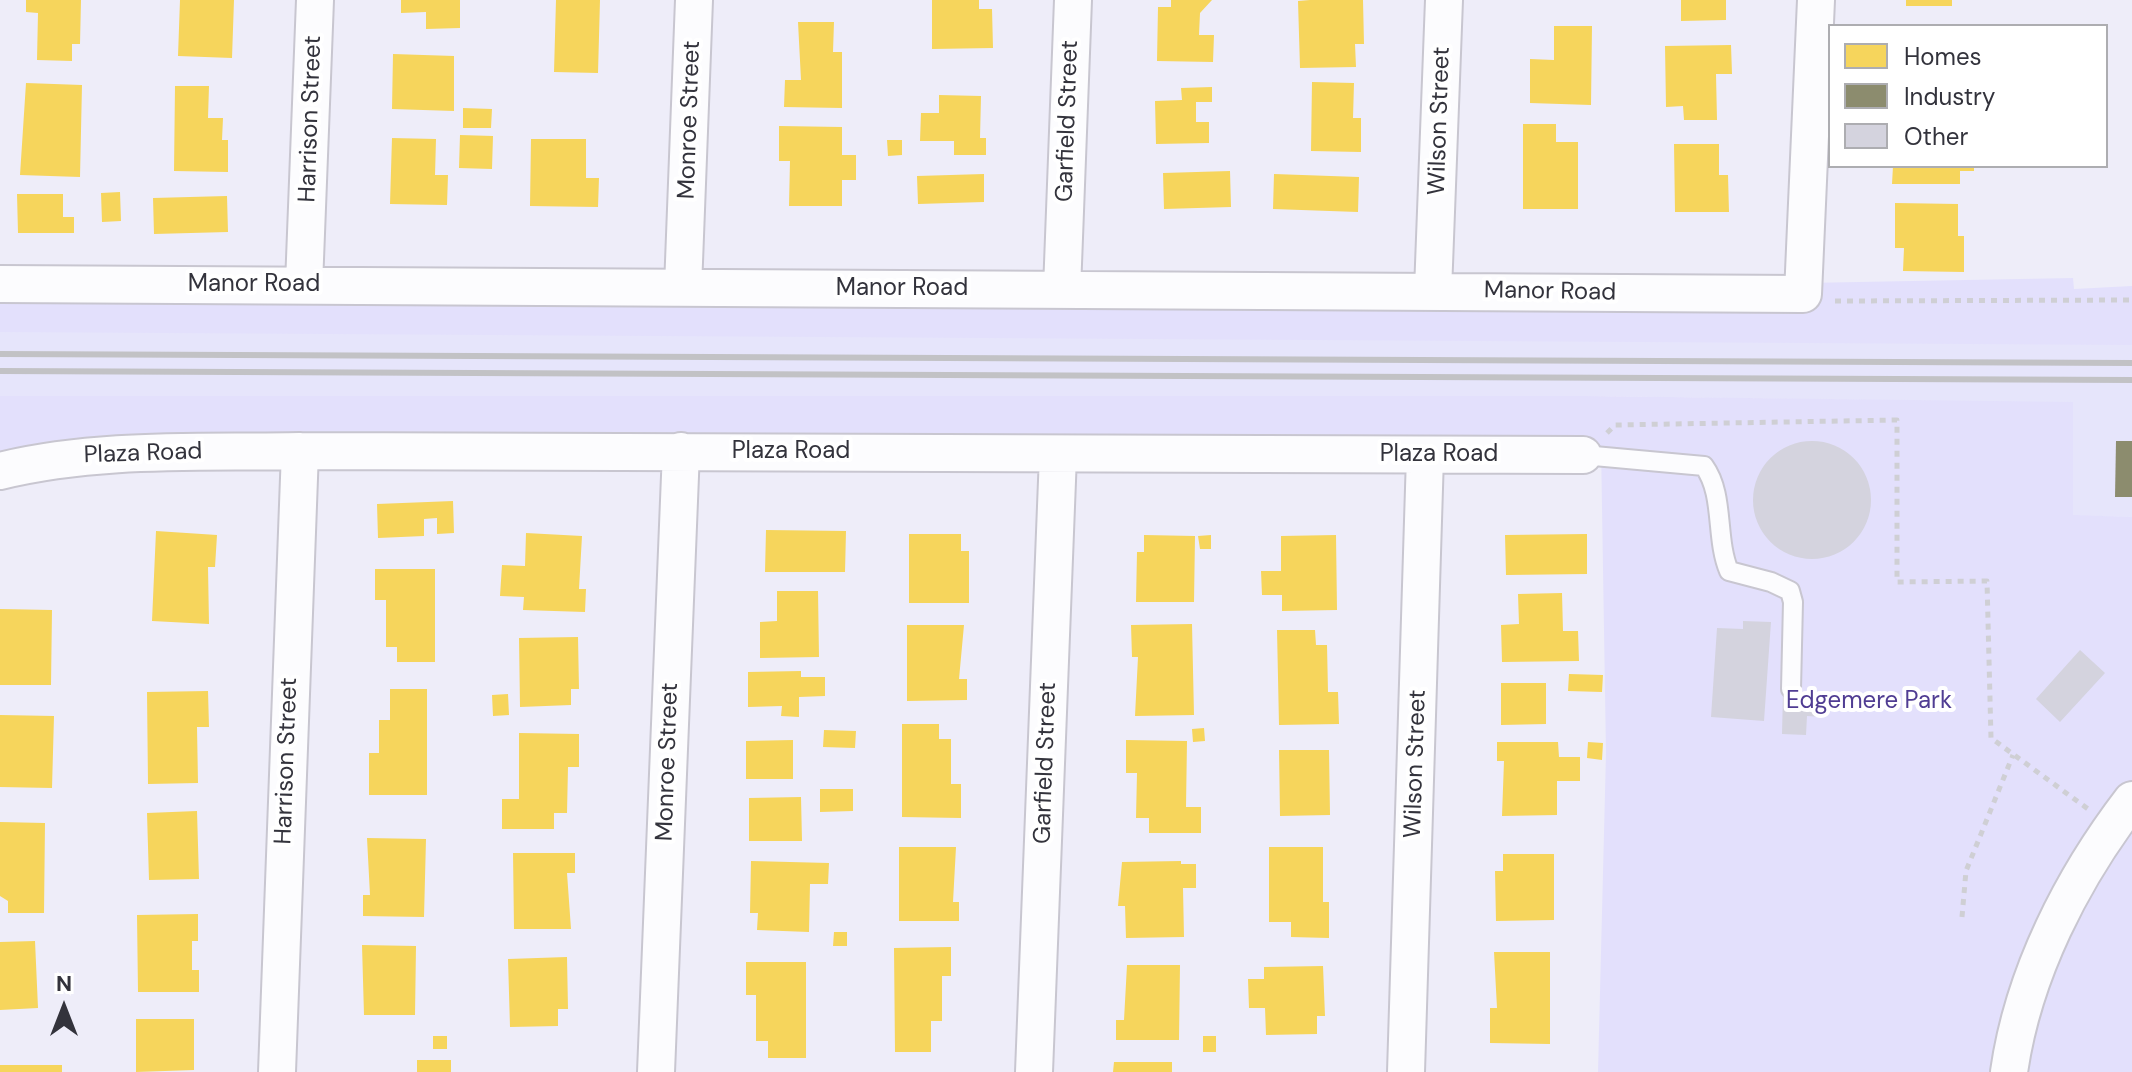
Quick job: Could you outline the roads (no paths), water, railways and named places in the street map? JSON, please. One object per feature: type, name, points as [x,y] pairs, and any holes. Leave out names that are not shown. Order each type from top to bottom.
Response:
[{"type":"street","name":"Harrison Street","points":[[304,285],[315,0]]},
{"type":"street","name":"Monroe Street","points":[[683,288],[694,0]]},
{"type":"street","name":"Garfield Street","points":[[1062,290],[1073,0]]},
{"type":"street","name":"Wilson Street","points":[[1433,291],[1444,0]]},
{"type":"street","name":"Manor Road","points":[[0,284],[1803,294],[1816,0]]},
{"type":"street","name":"Harrison Street","points":[[277,1072],[300,451]]},
{"type":"street","name":"Plaza Road","points":[[0,471],[50,459],[91,455],[300,451],[1583,455]]},
{"type":"street","name":"Monroe Street","points":[[656,1072],[681,451]]},
{"type":"street","name":"Garfield Street","points":[[1034,1072],[1058,455]]},
{"type":"street","name":"Wilson Street","points":[[1406,1072],[1425,456]]},
{"type":"street","points":[[2009,1072],[2027,995],[2054,927],[2122,814]]},
{"type":"lane","points":[[1583,455],[1704,466],[1713,478],[1723,556],[1729,571],[1771,582],[1790,591],[1793,602],[1791,689]]},
{"type":"railway","points":[[0,354],[2132,363]]},
{"type":"railway","points":[[0,371],[2132,380]]},
{"type":"park label","name":"Edgemere Park","points":[[1869,702]]}]
